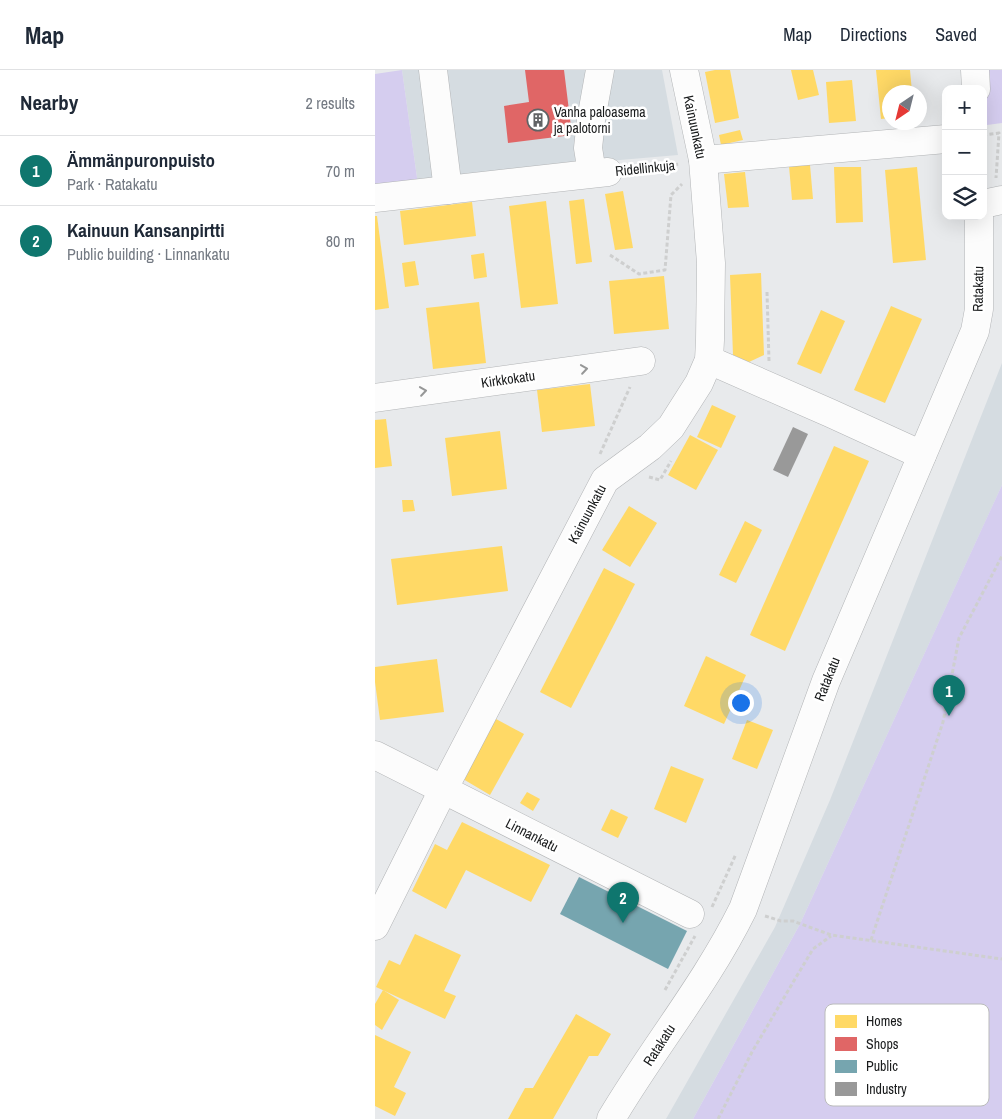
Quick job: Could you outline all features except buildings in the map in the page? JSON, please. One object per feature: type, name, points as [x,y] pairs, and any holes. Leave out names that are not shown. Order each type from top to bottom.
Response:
[{"type":"street","points":[[433,70],[448,190]]},
{"type":"street","points":[[375,198],[600,173],[588,148],[600,70]]},
{"type":"street","name":"Kainuunkatu","points":[[375,926],[443,790],[605,480],[650,447],[671,427],[699,383],[709,360],[711,263],[695,162],[684,70]]},
{"type":"street","points":[[975,70],[976,85]]},
{"type":"street","points":[[695,162],[942,139]]},
{"type":"street","points":[[987,203],[1002,200]]},
{"type":"street","name":"Ratakatu","points":[[611,1119],[693,994],[743,909],[826,681],[975,331],[979,309],[979,220]]},
{"type":"street","points":[[709,360],[922,455]]},
{"type":"street","name":"Kirkkokatu","points":[[375,398],[641,361]]},
{"type":"street","name":"Linnankatu","points":[[375,755],[690,914]]},
{"type":"path","name":"Ridellinkuja","points":[[600,173],[695,162]]},
{"type":"path","points":[[611,255],[639,274],[665,270],[671,195],[687,180],[695,162]]},
{"type":"path","points":[[767,292],[770,358],[768,365]]},
{"type":"path","points":[[598,460],[641,361]]},
{"type":"path","points":[[871,940],[943,722],[959,638],[1002,556]]},
{"type":"path","points":[[781,921],[793,921],[831,935],[1002,960]]},
{"type":"path","points":[[718,1119],[752,1052],[813,949],[831,935]]},
{"type":"shaded area","points":[[402,70],[662,70],[678,155],[620,160],[418,185]]},
{"type":"shaded area","points":[[402,70],[418,185],[375,190],[375,74]]},
{"type":"shaded area","points":[[987,70],[1002,70],[1002,123],[987,125]]},
{"type":"shaded area","points":[[1002,363],[1002,485],[800,924],[693,1119],[666,1119],[775,927],[830,800]]},
{"type":"shaded area","points":[[1002,485],[1002,1119],[693,1119],[800,924]]},
{"type":"place","name":"Vanha paloasema ja palotorni","points":[[538,120]]},
{"type":"place","name":"Ämmänpuronpuisto","points":[[949,716]]},
{"type":"place","name":"Kainuun Kansanpirtti","points":[[623,923]]}]
